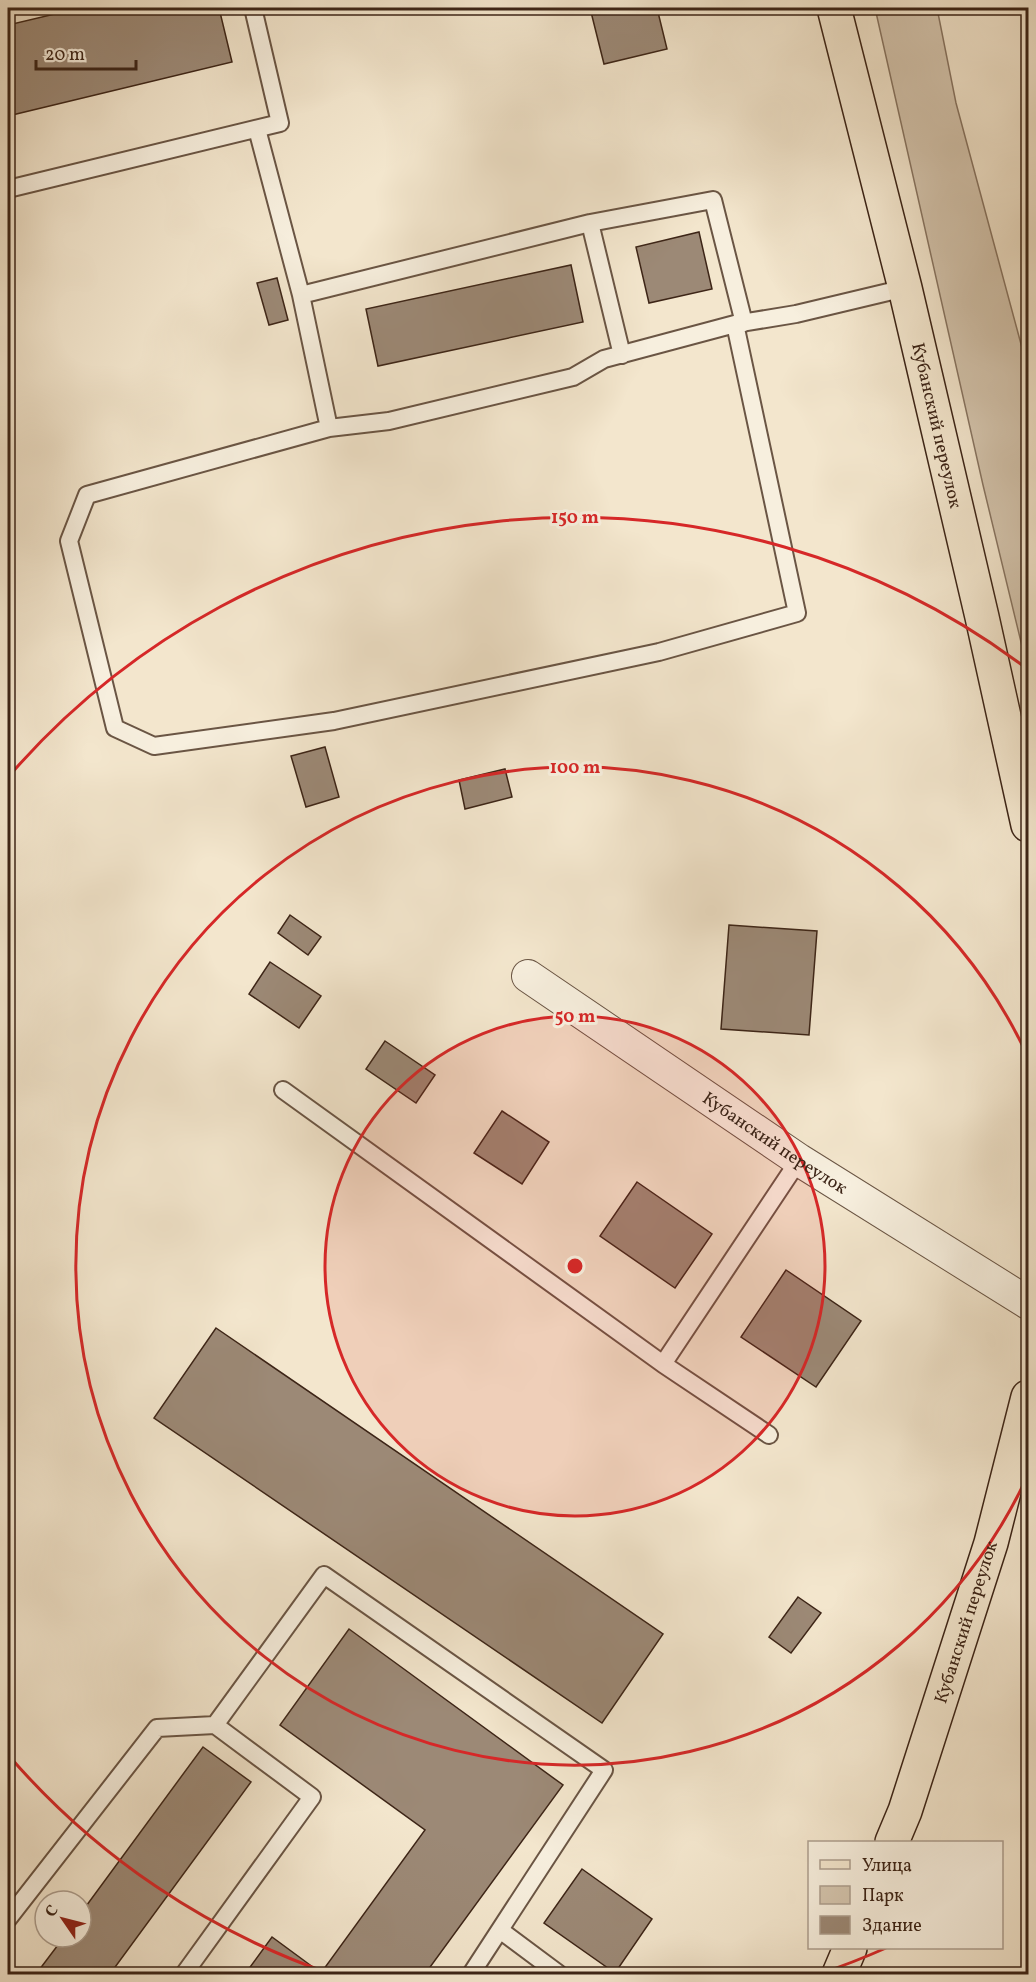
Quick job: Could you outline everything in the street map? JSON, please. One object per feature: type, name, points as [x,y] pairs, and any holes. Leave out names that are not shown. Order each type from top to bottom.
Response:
[{"type":"main road","name":"Кубанский переулок","points":[[833,15],[905,288],[1029,825]]},
{"type":"main road","name":"Кубанский переулок","points":[[892,1841],[905,1811],[991,1543],[1029,1397]]},
{"type":"main road","points":[[839,1974],[849,1949]]},
{"type":"street","name":"Кубанский переулок","points":[[528,976],[799,1160],[1029,1303]]},
{"type":"lane","points":[[8,189],[280,123],[253,8]]},
{"type":"lane","points":[[257,129],[301,295],[329,428]]},
{"type":"lane","points":[[301,295],[590,223],[713,200],[740,324],[797,613],[659,652],[334,721],[154,746],[115,728],[69,541],[87,495],[329,428],[389,421],[573,377],[604,359],[740,324],[795,314],[905,288]]},
{"type":"lane","points":[[590,223],[622,355]]},
{"type":"lane","points":[[283,1090],[663,1364],[769,1435]]},
{"type":"lane","points":[[663,1364],[799,1160]]},
{"type":"lane","points":[[214,1725],[324,1575],[604,1770],[471,1974]]},
{"type":"lane","points":[[8,1919],[157,1728],[214,1725],[312,1797],[184,1974]]},
{"type":"lane","points":[[500,1930],[559,1974]]},
{"type":"green space","points":[[875,8],[937,8],[956,103],[1028,370],[1028,671],[983,485]]},
{"type":"building","points":[[80,8],[219,8],[232,62],[8,116],[8,25]]},
{"type":"building","points":[[590,8],[657,8],[667,49],[604,64]]},
{"type":"building","points":[[699,232],[712,289],[649,303],[636,247]]},
{"type":"building","points":[[571,265],[583,322],[378,366],[366,309]]},
{"type":"building","points":[[277,278],[288,320],[269,325],[257,283]]},
{"type":"building","points":[[325,747],[339,797],[306,807],[291,756]]},
{"type":"building","points":[[505,769],[512,797],[465,809],[459,780]]},
{"type":"building","points":[[290,915],[321,937],[308,955],[278,933]]},
{"type":"building","points":[[729,925],[817,931],[809,1035],[721,1029]]},
{"type":"building","points":[[270,962],[321,996],[299,1028],[249,994]]},
{"type":"building","points":[[385,1041],[435,1075],[416,1103],[366,1069]]},
{"type":"building","points":[[502,1111],[549,1142],[522,1184],[474,1153]]},
{"type":"building","points":[[637,1182],[712,1234],[675,1288],[600,1236]]},
{"type":"building","points":[[786,1270],[861,1321],[816,1387],[741,1337]]},
{"type":"building","points":[[216,1328],[663,1634],[602,1723],[154,1418]]},
{"type":"building","points":[[798,1597],[821,1613],[791,1653],[769,1637]]},
{"type":"building","points":[[349,1629],[563,1785],[425,1974],[245,1974],[272,1937],[321,1973],[425,1830],[280,1725]]},
{"type":"building","points":[[203,1747],[251,1782],[110,1974],[36,1974],[55,1949],[93,1949],[93,1897]]},
{"type":"building","points":[[582,1869],[652,1919],[615,1973],[544,1923]]}]
